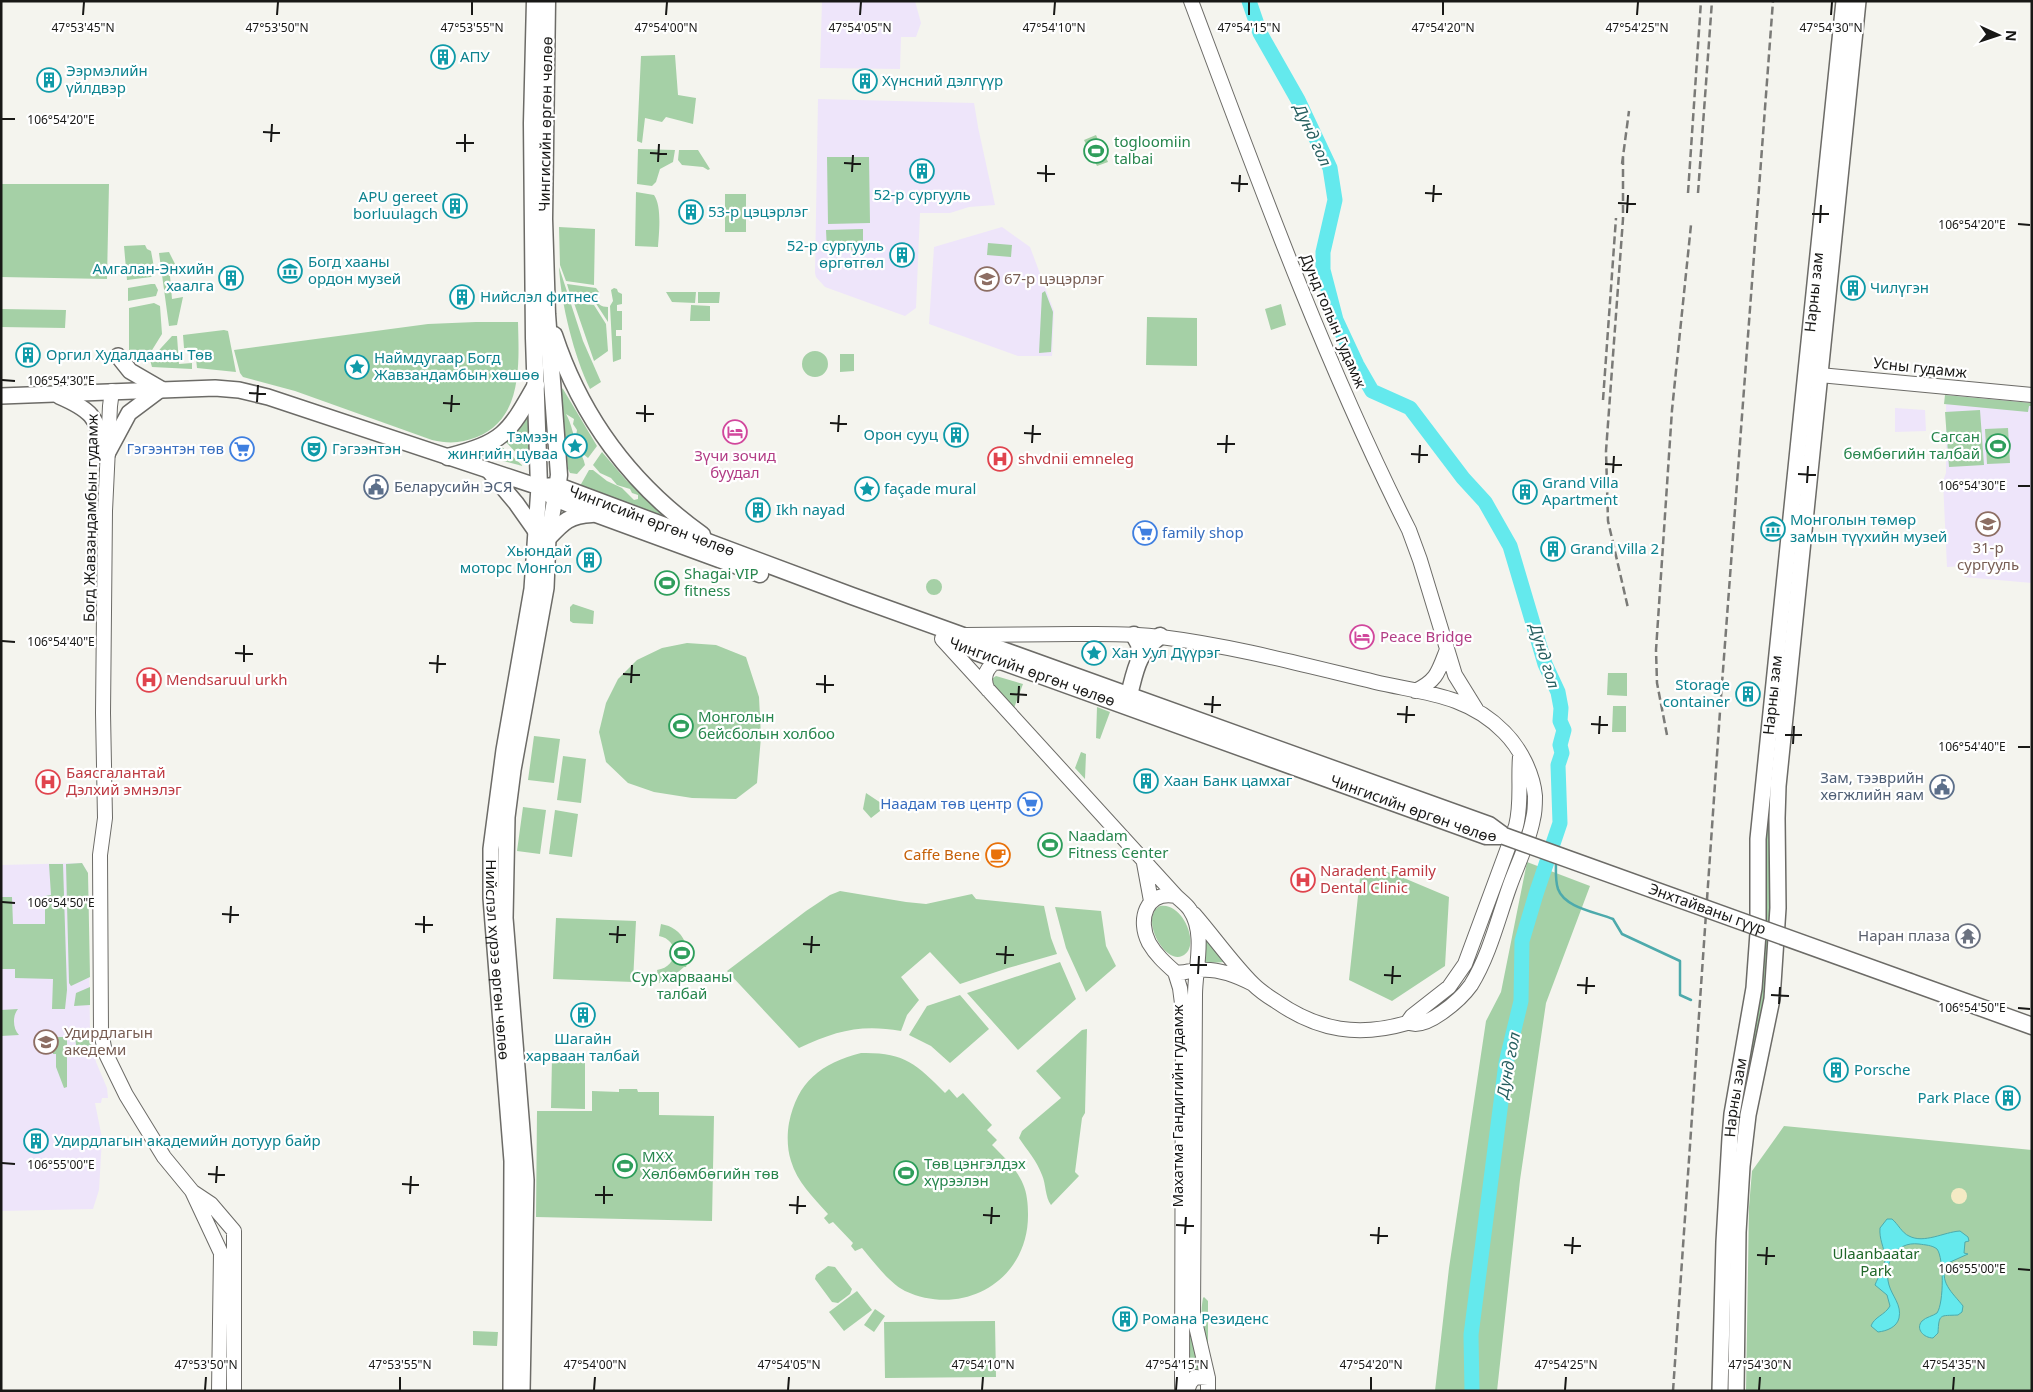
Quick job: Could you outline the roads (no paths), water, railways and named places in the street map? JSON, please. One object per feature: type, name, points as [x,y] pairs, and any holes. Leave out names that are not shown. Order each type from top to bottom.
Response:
[{"type":"highway","name":"Чингисийн өргөн чөлөө","points":[[535,1],[532,151],[539,487]]},
{"type":"highway","name":"Чингисийн өргөн чөлөө","points":[[548,1],[544,219],[547,314],[559,475],[557,492]]},
{"type":"highway","points":[[547,314],[573,386],[609,444],[629,470],[645,486],[690,526],[720,547]]},
{"type":"highway","points":[[448,457],[483,447],[501,436],[514,423],[536,386]]},
{"type":"highway","points":[[539,487],[557,492]]},
{"type":"highway","name":"Чингисийн өргөн чөлөө","points":[[557,492],[597,514],[716,559],[1486,836],[1504,836]]},
{"type":"highway","name":"Чингисийн өргөн чөлөө","points":[[557,492],[720,547],[1490,825],[1504,836]]},
{"type":"highway","points":[[542,534],[566,519],[580,515],[597,514]]},
{"type":"highway","points":[[1129,695],[1140,656],[1139,644],[1134,635]]},
{"type":"highway","points":[[1140,656],[1160,636]]},
{"type":"highway","name":"Энхтайваны гүүр","points":[[1504,836],[2032,1026]]},
{"type":"main road","name":"Дунд голын Гудамж","points":[[1191,1],[1287,255],[1320,334],[1408,530],[1430,590],[1454,675],[1476,709]]},
{"type":"main road","name":"Нарны зам","points":[[1736,1391],[1738,1232],[1742,1166],[1748,1115],[1772,999],[1776,958],[1778,786],[1844,1]]},
{"type":"main road","name":"Нарны зам","points":[[1720,1391],[1723,1252],[1732,1114],[1754,988],[1758,933],[1758,839],[1858,1]]},
{"type":"main road","points":[[1841,29],[1844,46],[1843,64],[1845,67],[1848,67],[1852,59]]},
{"type":"main road","points":[[118,356],[130,371],[161,389]]},
{"type":"main road","name":"Усны гудамж","points":[[1813,375],[2032,395]]},
{"type":"main road","points":[[1,396],[215,388],[239,390],[268,397],[489,472],[539,487],[542,534]]},
{"type":"main road","points":[[107,454],[129,413],[161,389]]},
{"type":"main road","name":"Богд Жавзандамбын гудамж","points":[[112,391],[107,454],[103,694],[105,818],[100,855],[101,1032],[105,1052],[126,1095],[164,1157],[192,1191]]},
{"type":"main road","points":[[55,394],[92,414],[107,454]]},
{"type":"main road","points":[[489,472],[542,534]]},
{"type":"main road","points":[[542,534],[557,492]]},
{"type":"main road","name":"Нийслэл хүрээ өргөн чөлөө","points":[[522,1391],[526,1202],[517,1148],[500,940],[505,890],[506,817],[546,588],[542,534]]},
{"type":"main road","points":[[962,635],[1106,634],[1160,636],[1268,656],[1438,695],[1476,709],[1505,733],[1531,773],[1535,802],[1533,820],[1479,967],[1470,985],[1450,1007],[1421,1023],[1415,1025],[1408,1022],[1390,1028],[1370,1031],[1346,1030],[1324,1026],[1290,1011],[1253,984],[1229,973],[1196,970],[1186,973],[1175,972],[1156,953],[1146,937],[1145,912],[1151,901],[1162,896],[1176,896]]},
{"type":"main road","points":[[942,639],[1144,863],[1190,910],[1253,984]]},
{"type":"main road","points":[[1415,691],[1428,685],[1436,677],[1446,652]]},
{"type":"main road","points":[[988,690],[984,679],[987,671],[994,663],[1003,662]]},
{"type":"main road","points":[[1144,863],[1151,901]]},
{"type":"main road","points":[[1190,910],[1198,938],[1199,962],[1196,970]]},
{"type":"main road","name":"Махатма Гандигийн гудамж","points":[[1196,970],[1193,1313],[1208,1384]]},
{"type":"main road","name":"Махатма Гандигийн гудамж","points":[[1175,972],[1180,988],[1183,1009],[1182,1391]]},
{"type":"main road","name":"Нийслэл хүрээ өргөн чөлөө","points":[[511,1391],[513,1223],[517,1148]]},
{"type":"main road","points":[[192,1191],[211,1204],[234,1231],[236,1237],[234,1391]]},
{"type":"main road","points":[[192,1191],[221,1253],[219,1391]]},
{"type":"main road","points":[[216,1240],[216,1230],[220,1226],[230,1226]]},
{"type":"main road","points":[[1187,1391],[1190,1383],[1195,1378],[1208,1384]]},
{"type":"water","points":[[1887,1219],[1892,1219],[1904,1233],[1915,1238],[1928,1238],[1960,1231],[1968,1237],[1969,1241],[1965,1242],[1964,1253],[1968,1254],[1948,1263],[1944,1275],[1951,1291],[1963,1306],[1962,1312],[1958,1315],[1942,1317],[1939,1322],[1938,1333],[1933,1338],[1924,1335],[1920,1330],[1920,1324],[1937,1313],[1941,1300],[1942,1271],[1937,1249],[1928,1245],[1911,1244],[1897,1250],[1890,1262],[1888,1277],[1890,1289],[1900,1313],[1898,1321],[1894,1326],[1885,1331],[1878,1332],[1871,1326],[1890,1306],[1887,1295],[1875,1285],[1885,1261],[1880,1228]]},
{"type":"waterway","name":"Дунд гол","points":[[1249,1],[1260,33],[1298,100],[1330,168],[1335,200],[1323,252],[1323,270],[1336,320],[1357,365],[1372,391],[1410,408],[1463,478],[1485,502],[1510,546],[1545,664],[1558,692],[1561,708],[1560,721],[1564,730],[1560,745],[1562,753],[1558,765],[1560,823],[1522,941],[1521,1001],[1506,1063],[1471,1335],[1472,1391]]},
{"type":"waterway","name":"Дунд гол","points":[[1556,836],[1556,848]]},
{"type":"waterway","points":[[1556,861],[1556,882],[1558,889],[1567,901],[1613,919],[1622,934],[1680,961],[1680,995],[1691,1000]]},
{"type":"railway","points":[[1688,193],[1701,1]]},
{"type":"railway","points":[[1698,193],[1712,1]]},
{"type":"railway","points":[[1673,1391],[1721,697],[1773,1]]},
{"type":"railway","points":[[1622,164],[1629,111]]},
{"type":"railway","points":[[1623,157],[1623,219],[1606,451],[1608,521],[1628,608]]},
{"type":"railway","points":[[1603,400],[1616,218]]},
{"type":"railway","points":[[1667,735],[1657,683],[1656,650],[1672,410],[1691,225]]},
{"type":"place","name":"АПУ","points":[[443,57]]},
{"type":"place","name":"Ээрмэлийн үйлдвэр","points":[[49,80]]},
{"type":"place","name":"Хүнсний дэлгүүр","points":[[865,81]]},
{"type":"place","name":"togloomiin talbai","points":[[1096,151]]},
{"type":"place","name":"52-р сургууль","points":[[922,171]]},
{"type":"place","name":"APU gereet borluulagch","points":[[455,206]]},
{"type":"place","name":"53-р цэцэрлэг","points":[[691,212]]},
{"type":"place","name":"52-р сургууль өргөтгөл","points":[[902,255]]},
{"type":"place","name":"Богд хааны ордон музей","points":[[290,271]]},
{"type":"place","name":"Амгалан-Энхийн хаалга","points":[[231,278]]},
{"type":"place","name":"67-р цэцэрлэг","points":[[987,279]]},
{"type":"place","name":"Чилүгэн","points":[[1853,288]]},
{"type":"place","name":"Нийслэл фитнес","points":[[462,297]]},
{"type":"place","name":"Оргил Худалдааны Төв","points":[[28,355]]},
{"type":"place","name":"Наймдугаар Богд Жавзандамбын хөшөө","points":[[357,367]]},
{"type":"place","name":"Зүчи зочид буудал","points":[[735,432]]},
{"type":"place","name":"Орон сууц","points":[[956,435]]},
{"type":"place","name":"Тэмээн жингийн цуваа","points":[[575,446]]},
{"type":"place","name":"Сагсан бөмбөгийн талбай","points":[[1998,446]]},
{"type":"place","name":"Гэгээнтэн төв","points":[[242,449]]},
{"type":"place","name":"Гэгээнтэн","points":[[314,449]]},
{"type":"place","name":"shvdnii emneleg","points":[[1000,459]]},
{"type":"place","name":"Беларусийн ЭСЯ","points":[[376,487]]},
{"type":"place","name":"façade mural","points":[[867,489]]},
{"type":"place","name":"Grand Villa Apartment","points":[[1525,492]]},
{"type":"place","name":"Ikh nayad","points":[[758,510]]},
{"type":"place","name":"31-р сургууль","points":[[1988,524]]},
{"type":"place","name":"Монголын төмөр замын түүхийн музей","points":[[1773,529]]},
{"type":"place","name":"family shop","points":[[1145,533]]},
{"type":"place","name":"Grand Villa 2","points":[[1553,549]]},
{"type":"place","name":"Хьюндай моторс Монгол","points":[[589,560]]},
{"type":"place","name":"Shagai VIP fitness","points":[[667,583]]},
{"type":"place","name":"Peace Bridge","points":[[1362,637]]},
{"type":"place","name":"Хан Уул Дүүрэг","points":[[1094,653]]},
{"type":"place","name":"Mendsaruul urkh","points":[[149,680]]},
{"type":"place","name":"Storage container","points":[[1748,694]]},
{"type":"place","name":"Монголын бейсболын холбоо","points":[[681,726]]},
{"type":"place","name":"Хаан Банк цамхаг","points":[[1146,781]]},
{"type":"place","name":"Баясгалантай Дэлхий эмнэлэг","points":[[48,782]]},
{"type":"place","name":"Зам, тээврийн хөгжлийн яам","points":[[1942,787]]},
{"type":"place","name":"Наадам төв центр","points":[[1030,804]]},
{"type":"place","name":"Naadam Fitness Center","points":[[1050,845]]},
{"type":"place","name":"Caffe Bene","points":[[998,855]]},
{"type":"place","name":"Naradent Family Dental Clinic","points":[[1303,880]]},
{"type":"place","name":"Наран плаза","points":[[1968,936]]},
{"type":"place","name":"Сур харвааны талбай","points":[[682,953]]},
{"type":"place","name":"Шагайн харваан талбай","points":[[583,1015]]},
{"type":"place","name":"Удирдлагын акедеми","points":[[46,1042]]},
{"type":"place","name":"Porsche","points":[[1836,1070]]},
{"type":"place","name":"Park Place","points":[[2008,1098]]},
{"type":"place","name":"Удирдлагын академийн дотуур байр","points":[[36,1141]]},
{"type":"place","name":"МХХ Хөлбөмбөгийн төв","points":[[625,1166]]},
{"type":"place","name":"Төв цэнгэлдэх хүрээлэн","points":[[906,1173]]},
{"type":"place","name":"Романа Резиденс","points":[[1125,1319]]},
{"type":"park label","name":"Ulaanbaatar Park","points":[[1876,1262]]}]
